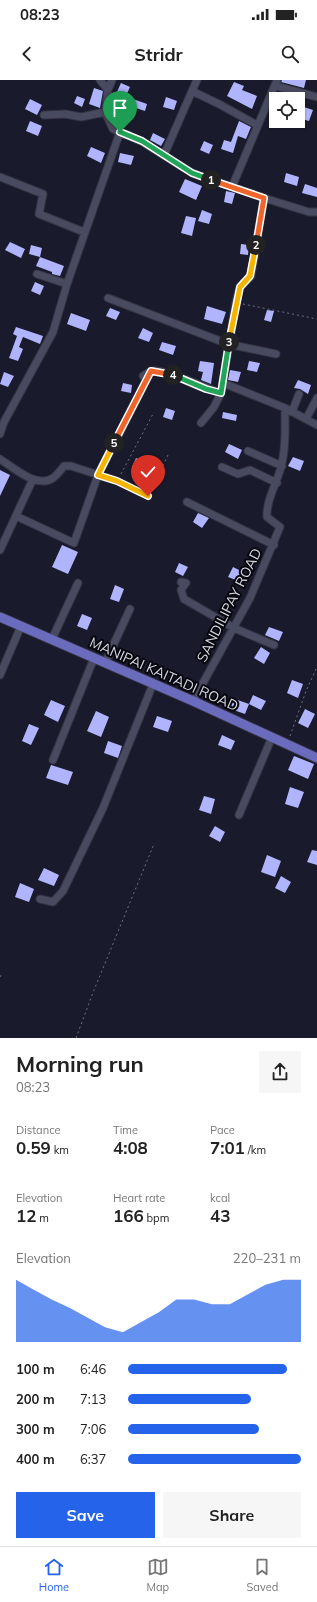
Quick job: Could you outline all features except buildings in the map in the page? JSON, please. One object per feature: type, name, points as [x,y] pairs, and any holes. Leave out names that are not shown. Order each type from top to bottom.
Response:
[{"type":"main road","name":"MANIPAI KAITADI ROAD","points":[[0,617],[317,756]]},
{"type":"street","points":[[100,80],[108,90]]},
{"type":"street","points":[[112,80],[108,90],[105,112],[113,129],[142,141],[192,173],[264,198],[309,212],[317,212]]},
{"type":"street","points":[[164,155],[197,80]]},
{"type":"street","points":[[232,187],[276,83],[317,97]]},
{"type":"street","points":[[192,91],[257,125]]},
{"type":"street","points":[[44,116],[65,114],[81,117],[105,112]]},
{"type":"street","points":[[0,434],[4,422],[54,332],[67,284],[84,232],[120,132]]},
{"type":"street","points":[[0,177],[43,194],[39,214],[84,232]]},
{"type":"street","points":[[201,423],[214,408],[221,393],[236,302],[240,287],[250,276],[264,198]]},
{"type":"street","points":[[37,274],[67,284]]},
{"type":"street","points":[[108,298],[228,344],[276,354]]},
{"type":"street","points":[[143,376],[151,371],[172,375],[206,389],[221,393]]},
{"type":"street","points":[[16,516],[74,543],[98,475],[151,371]]},
{"type":"street","points":[[223,383],[289,410],[317,425]]},
{"type":"street","name":"SANDILIPAY ROAD","points":[[192,701],[250,598],[274,545],[280,527],[267,517],[267,509],[282,466],[289,410],[299,394]]},
{"type":"street","points":[[306,419],[317,398]]},
{"type":"street","points":[[248,451],[282,466]]},
{"type":"street","points":[[0,459],[33,480],[46,482],[54,478],[64,466],[71,466],[117,481]]},
{"type":"street","points":[[222,467],[238,474],[250,470],[277,483]]},
{"type":"street","points":[[0,550],[33,480]]},
{"type":"street","points":[[187,502],[274,545]]},
{"type":"street","points":[[181,582],[186,583],[181,590],[184,599],[234,628],[274,645]]},
{"type":"street","points":[[52,639],[78,583]]},
{"type":"street","points":[[105,663],[130,609]]},
{"type":"street","points":[[0,675],[22,626]]},
{"type":"street","points":[[53,760],[94,658]]},
{"type":"street","points":[[40,899],[53,902],[63,891],[103,808],[153,684]]},
{"type":"street","points":[[239,815],[272,737]]},
{"type":"path","points":[[236,302],[317,319]]},
{"type":"path","points":[[154,412],[117,481],[148,496],[169,454]]},
{"type":"path","points":[[288,744],[306,691],[317,667]]},
{"type":"path","points":[[76,1038],[94,990],[154,844]]},
{"type":"route","points":[[120,132],[142,141],[192,173],[264,198],[250,276],[240,287],[236,302],[221,393],[206,389],[172,375],[151,371],[98,475],[117,481],[148,496]]}]
